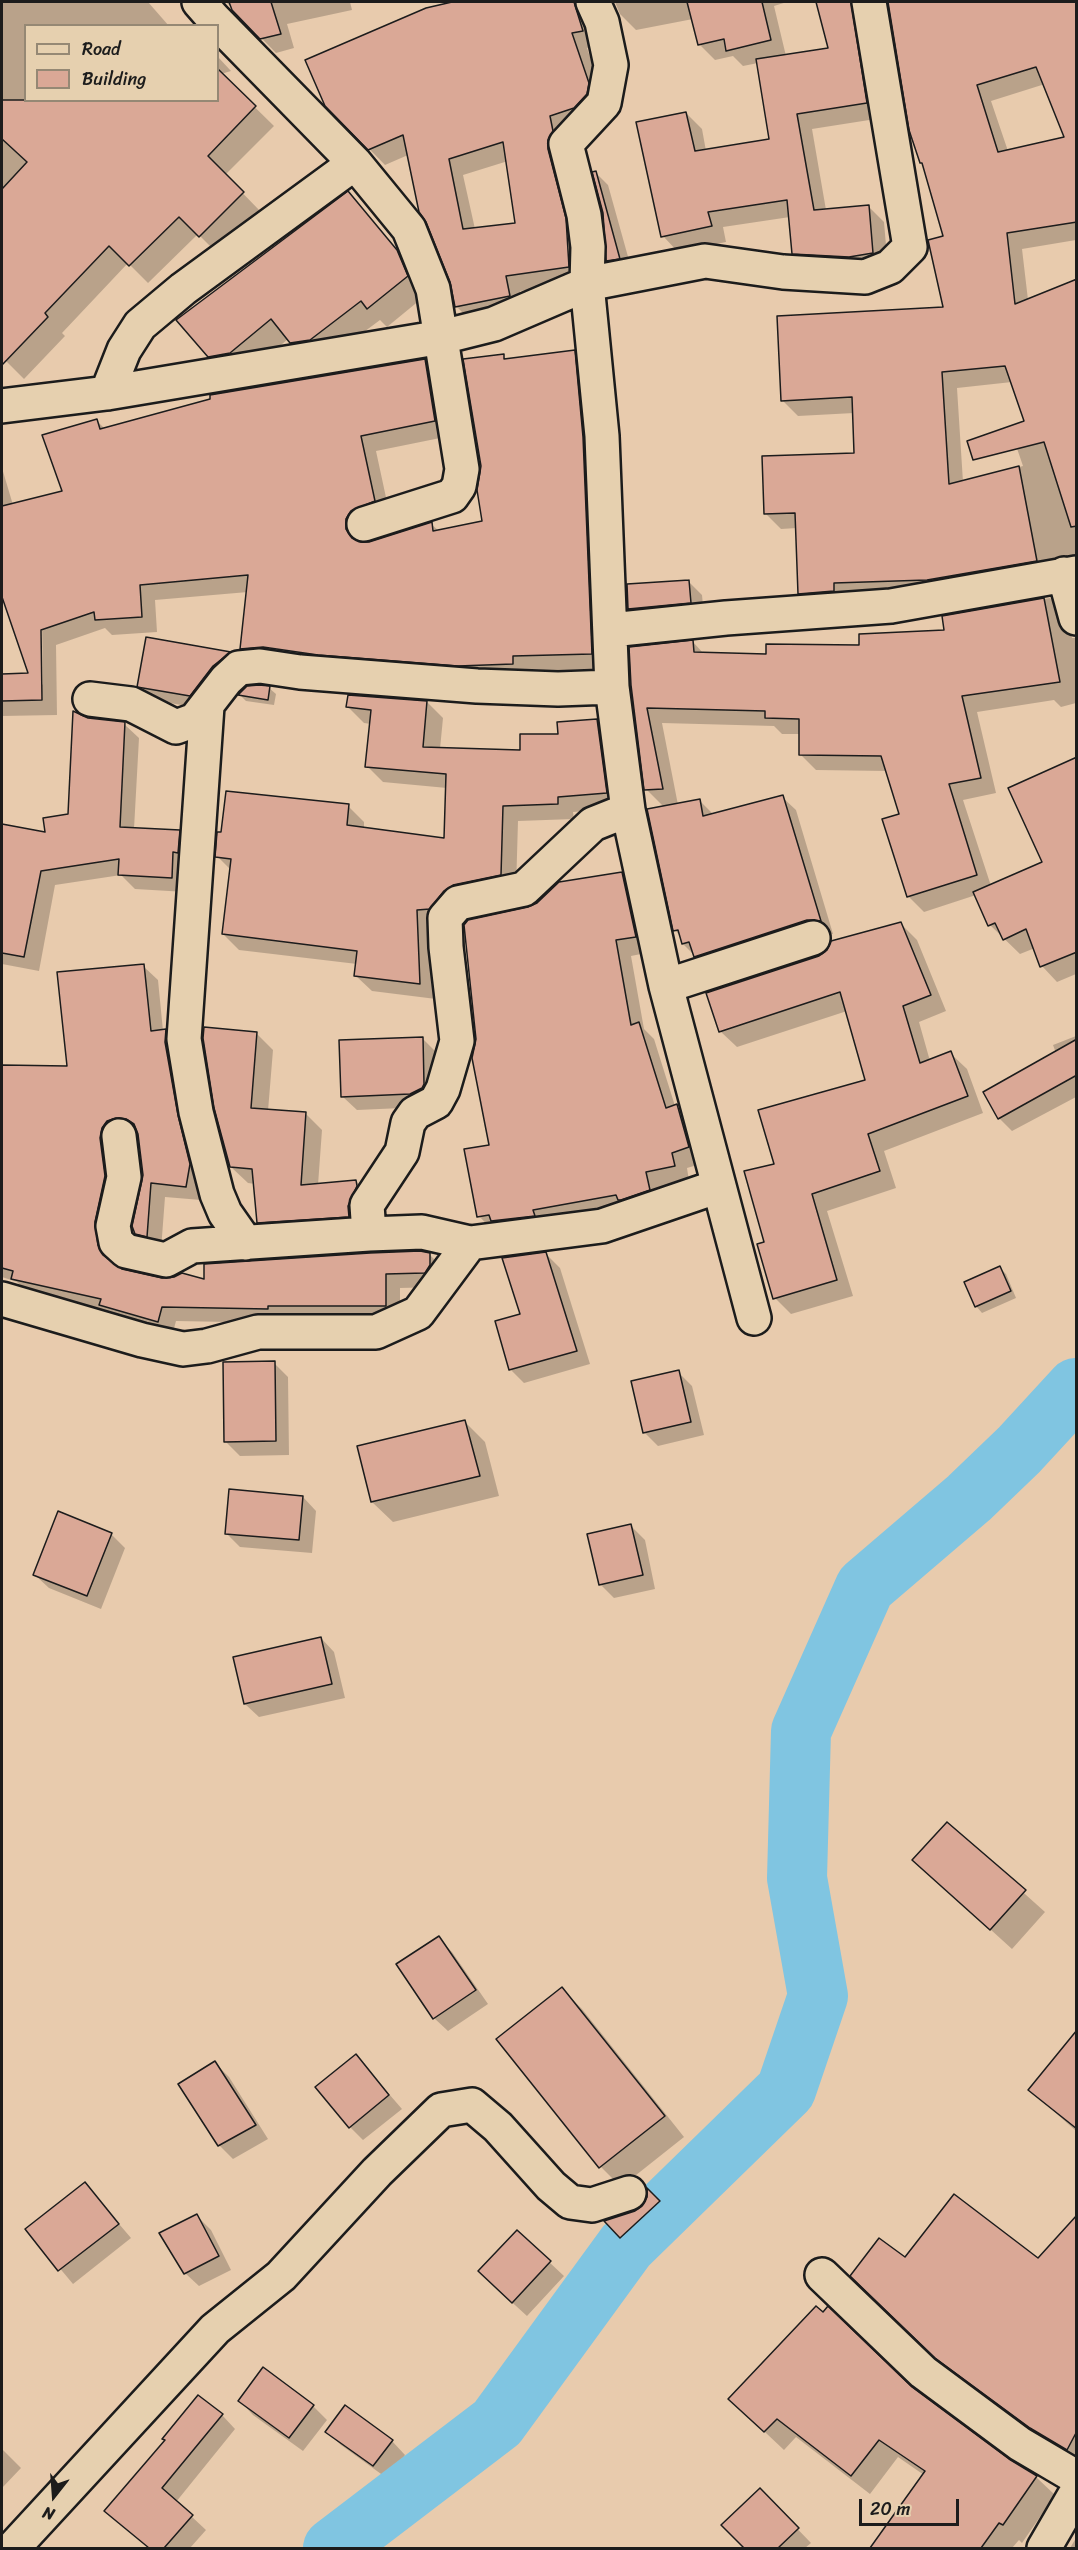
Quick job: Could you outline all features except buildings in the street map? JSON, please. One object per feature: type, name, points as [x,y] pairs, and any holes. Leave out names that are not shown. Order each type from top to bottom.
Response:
[{"type":"street","points":[[199,2],[355,163],[409,229],[434,289],[462,469],[459,486],[452,496],[364,524]]},
{"type":"street","points":[[593,2],[602,22],[611,65],[604,103],[566,144],[584,215],[588,247],[587,284],[602,436],[612,687],[628,810],[666,986],[754,1318]]},
{"type":"street","points":[[2,406],[107,393],[442,337],[494,324],[587,284],[705,261],[783,272],[864,277],[890,267],[910,247],[869,2]]},
{"type":"street","points":[[107,393],[124,350],[140,325],[183,289],[355,163]]},
{"type":"street","points":[[611,630],[726,618],[891,606],[1070,574],[1077,618]]},
{"type":"street","points":[[90,699],[131,704],[176,727],[195,720],[226,680],[239,668],[260,666],[300,672],[477,686],[558,689],[612,687]]},
{"type":"street","points":[[207,706],[184,1039],[196,1112],[217,1194],[225,1213],[246,1243]]},
{"type":"street","points":[[369,1234],[367,1205],[402,1152],[408,1123],[415,1113],[436,1102],[443,1089],[457,1041],[445,918],[458,903],[524,889],[593,824],[628,810]]},
{"type":"street","points":[[666,986],[813,938]]},
{"type":"street","points":[[119,1136],[124,1177],[113,1226],[116,1242],[126,1251],[166,1260],[192,1246],[369,1234],[422,1233],[470,1243],[602,1226],[718,1186]]},
{"type":"street","points":[[2,1299],[142,1340],[183,1349],[207,1346],[258,1332],[376,1332],[418,1313],[470,1243]]},
{"type":"street","points":[[13,2548],[215,2329],[281,2276],[377,2172],[441,2109],[472,2105],[498,2127],[550,2186],[570,2202],[592,2205],[629,2193]]},
{"type":"street","points":[[822,2275],[923,2372],[1020,2444],[1077,2477]]},
{"type":"street","points":[[1045,2548],[1077,2493]]},
{"type":"waterway","points":[[333,2548],[497,2423],[626,2246],[786,2090],[818,1996],[797,1878],[801,1731],[865,1587],[969,1498],[1019,1450],[1076,1388]]}]
